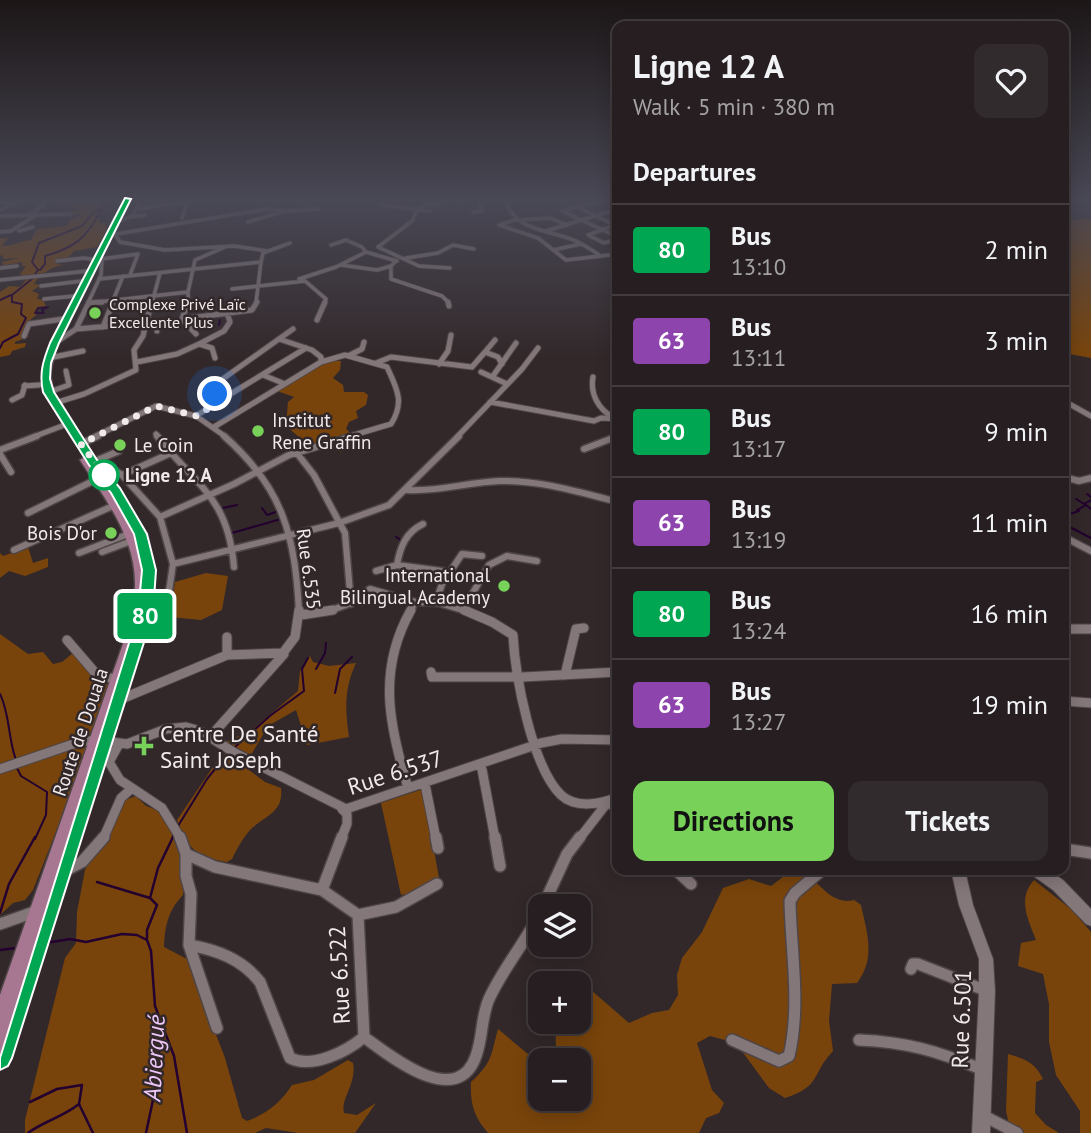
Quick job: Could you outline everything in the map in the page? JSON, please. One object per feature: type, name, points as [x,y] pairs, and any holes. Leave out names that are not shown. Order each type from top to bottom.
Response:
[{"type":"main road","points":[[44,388],[48,358],[100,252]]},
{"type":"main road","points":[[0,1058],[62,873],[103,763],[101,741],[119,700],[143,626],[149,570],[141,534],[116,491],[93,465],[44,388],[41,362],[101,252]]},
{"type":"main road","name":"Route de Douala","points":[[0,1020],[37,911],[101,741],[135,624],[142,582],[139,555],[132,536],[97,479],[93,465],[43,398],[44,388]]},
{"type":"street","points":[[182,318],[188,304],[188,292],[197,259],[219,252]]},
{"type":"street","points":[[182,318],[254,309],[261,255],[266,252]]},
{"type":"street","points":[[294,282],[341,265],[366,252],[396,261]]},
{"type":"street","points":[[389,252],[419,266],[450,268]]},
{"type":"street","points":[[341,265],[377,270],[406,258],[440,252]]},
{"type":"street","points":[[556,252],[568,260],[612,254]]},
{"type":"street","points":[[595,252],[600,255]]},
{"type":"street","points":[[41,286],[118,255],[138,254],[130,275]]},
{"type":"street","points":[[57,261],[93,266]]},
{"type":"street","points":[[99,279],[261,262]]},
{"type":"street","points":[[1,270],[17,266]]},
{"type":"street","points":[[0,280],[93,266]]},
{"type":"street","points":[[76,329],[99,279],[93,266]]},
{"type":"street","points":[[391,266],[391,279],[442,296],[448,300],[449,306]]},
{"type":"street","points":[[55,403],[84,394],[137,369],[134,350],[143,336],[160,273]]},
{"type":"street","points":[[103,327],[123,276]]},
{"type":"street","points":[[232,289],[305,281],[326,299],[317,320]]},
{"type":"street","points":[[89,303],[188,292]]},
{"type":"street","points":[[44,299],[75,296]]},
{"type":"street","points":[[137,362],[177,354],[199,344],[226,329],[230,322],[227,313]]},
{"type":"street","points":[[24,337],[29,324],[63,318]]},
{"type":"street","points":[[182,318],[196,334]]},
{"type":"street","points":[[55,343],[76,329],[159,322],[157,331]]},
{"type":"street","points":[[224,398],[210,393],[210,390],[293,329]]},
{"type":"street","points":[[439,364],[448,351],[451,335]]},
{"type":"street","points":[[279,339],[306,348],[321,357],[321,362]]},
{"type":"street","points":[[375,363],[391,357],[472,366],[495,340]]},
{"type":"street","points":[[214,427],[321,362],[362,349],[364,342]]},
{"type":"street","points":[[493,376],[516,343]]},
{"type":"street","points":[[199,344],[212,348],[215,358]]},
{"type":"street","points":[[197,416],[306,348]]},
{"type":"street","points":[[173,564],[290,536],[382,509],[407,490],[538,348]]},
{"type":"street","points":[[48,358],[83,351]]},
{"type":"street","points":[[485,352],[498,357],[502,364]]},
{"type":"street","points":[[160,517],[296,452],[391,424],[398,413],[400,396],[397,384],[392,380],[387,367],[349,355]]},
{"type":"street","points":[[12,400],[22,395],[25,385],[44,388],[69,385],[66,370]]},
{"type":"street","points":[[481,372],[507,384]]},
{"type":"street","points":[[262,375],[285,384]]},
{"type":"street","points":[[593,377],[591,388],[598,403],[612,416]]},
{"type":"street","points":[[490,401],[594,421],[612,419]]},
{"type":"street","points":[[1069,404],[1091,416]]},
{"type":"street","name":"Rue 6.535","points":[[81,444],[156,406],[182,412],[197,416],[239,448],[276,494],[290,536],[301,615],[298,634],[210,737]]},
{"type":"street","points":[[11,472],[0,452],[62,426]]},
{"type":"street","points":[[156,434],[171,453],[187,464],[220,508],[234,550],[234,566]]},
{"type":"street","points":[[584,449],[612,438]]},
{"type":"street","points":[[93,465],[119,451]]},
{"type":"street","points":[[296,452],[310,468],[347,544],[351,604]]},
{"type":"street","points":[[122,475],[171,453]]},
{"type":"street","points":[[93,465],[108,466],[122,475],[160,517],[173,564],[164,628]]},
{"type":"street","points":[[1069,478],[1079,481],[1091,478]]},
{"type":"street","points":[[28,513],[97,479]]},
{"type":"street","points":[[407,490],[426,491],[488,481],[520,480],[612,501]]},
{"type":"street","points":[[14,550],[115,505]]},
{"type":"street","points":[[397,565],[399,551],[410,533],[423,524]]},
{"type":"street","points":[[102,552],[132,536]]},
{"type":"street","points":[[79,553],[132,536]]},
{"type":"street","points":[[1069,540],[1091,551]]},
{"type":"street","points":[[436,602],[449,572],[462,554],[482,556]]},
{"type":"street","points":[[463,610],[489,565],[507,556],[537,561]]},
{"type":"street","points":[[376,571],[397,565],[449,572]]},
{"type":"street","points":[[301,615],[328,614],[351,604],[370,589],[415,602],[436,602],[463,610],[513,635],[518,677],[535,745],[562,797],[612,805]]},
{"type":"street","points":[[408,788],[399,759],[391,713],[390,678],[397,639],[415,602]]},
{"type":"street","points":[[565,675],[576,629],[584,628]]},
{"type":"street","points":[[1069,629],[1091,629]]},
{"type":"street","points":[[227,637],[227,655]]},
{"type":"street","points":[[67,640],[98,676],[117,679]]},
{"type":"street","points":[[119,700],[227,655],[284,653]]},
{"type":"street","points":[[431,672],[432,677],[518,677],[612,672]]},
{"type":"street","points":[[1069,701],[1091,703]]},
{"type":"street","name":"Rue 6.537","points":[[101,741],[119,744],[137,741],[174,726],[200,731],[235,753],[342,809],[425,784],[535,745],[562,739],[612,740]]},
{"type":"street","points":[[0,769],[28,757],[79,742],[101,741]]},
{"type":"street","points":[[119,744],[103,763],[131,789],[162,808],[178,830],[186,854],[191,906],[189,945],[217,1028]]},
{"type":"street","points":[[481,764],[500,866]]},
{"type":"street","points":[[425,784],[438,848]]},
{"type":"street","points":[[62,873],[82,862],[95,850],[107,833],[121,799],[131,789]]},
{"type":"street","points":[[549,894],[567,854],[612,800]]},
{"type":"street","points":[[186,854],[215,867],[322,890],[347,824],[346,814],[342,809]]},
{"type":"street","points":[[1069,850],[1091,853]]},
{"type":"street","points":[[681,875],[691,884]]},
{"type":"street","points":[[732,1040],[779,1060],[789,1056],[793,1037],[794,999],[790,901],[795,893],[816,875]]},
{"type":"street","name":"Rue 6.501","points":[[959,875],[966,905],[986,959],[981,1133]]},
{"type":"street","points":[[1044,875],[1058,885],[1091,919]]},
{"type":"street","points":[[358,915],[396,907],[437,884]]},
{"type":"street","name":"Rue 6.522","points":[[322,890],[358,915],[364,1037],[410,1067],[438,1080],[462,1074],[475,1056],[482,1017],[489,999],[528,937]]},
{"type":"street","points":[[0,924],[51,907]]},
{"type":"street","points":[[189,945],[213,949],[253,971],[260,982],[290,1058],[299,1063],[309,1062],[357,1043],[364,1037]]},
{"type":"street","points":[[911,970],[913,964],[918,964],[987,991]]},
{"type":"street","points":[[859,1040],[889,1041],[936,1050],[982,1069]]},
{"type":"street","points":[[982,1115],[1017,1133]]},
{"type":"shaded area","points":[[0,252],[73,252],[66,260],[56,264],[64,265],[43,274],[34,284],[41,285],[32,291],[39,294],[37,299],[43,300],[46,306],[36,309],[28,337],[15,342],[26,343],[25,347],[0,357],[0,292],[9,286],[20,287],[26,280],[20,274],[26,266],[22,266],[22,262],[3,266],[2,262],[18,258],[3,259]]},
{"type":"shaded area","points":[[1069,252],[1091,252],[1091,358],[1069,354]]},
{"type":"shaded area","points":[[341,361],[340,370],[333,378],[343,385],[344,392],[364,392],[368,395],[366,405],[356,411],[358,418],[349,422],[346,429],[360,442],[340,452],[332,444],[306,443],[286,426],[288,402],[294,397],[277,391],[318,364]]},
{"type":"shaded area","points":[[28,547],[33,563],[48,558],[48,567],[25,576],[9,571],[0,578],[0,553],[3,556]]},
{"type":"shaded area","points":[[206,573],[228,576],[222,610],[201,620],[170,617],[175,582]]},
{"type":"shaded area","points":[[0,634],[28,654],[43,652],[53,664],[62,662],[73,653],[88,670],[108,685],[70,796],[33,890],[25,900],[13,903],[0,915]]},
{"type":"shaded area","points":[[310,656],[313,662],[329,666],[356,663],[346,699],[349,737],[307,745],[296,710],[268,726],[251,755],[226,742],[253,729],[298,691],[300,671]]},
{"type":"shaded area","points":[[226,753],[265,782],[281,788],[276,809],[250,830],[232,859],[227,862],[194,850],[177,820],[215,764]]},
{"type":"shaded area","points":[[423,789],[439,878],[412,893],[401,895],[381,803]]},
{"type":"shaded area","points":[[136,796],[146,806],[157,810],[173,831],[183,856],[183,895],[168,919],[164,947],[187,959],[225,1058],[242,1118],[247,1121],[261,1115],[278,1102],[292,1085],[314,1080],[348,1060],[353,1063],[354,1071],[344,1102],[344,1113],[357,1115],[376,1103],[355,1133],[298,1133],[266,1128],[255,1133],[25,1133],[25,1120],[65,958],[76,943],[77,912],[85,870],[103,837],[117,819],[122,801]]},
{"type":"shaded area","points":[[785,875],[806,875],[836,898],[854,900],[861,905],[868,945],[866,964],[857,983],[832,984],[829,1021],[833,1051],[811,1084],[785,1098],[769,1088],[736,1043],[710,1036],[697,1043],[712,1090],[724,1103],[719,1113],[706,1118],[699,1133],[488,1133],[474,1110],[471,1082],[487,1063],[498,1029],[528,1054],[528,1111],[591,1111],[591,1048],[556,1048],[556,1034],[591,1034],[591,990],[629,1023],[652,1013],[669,1010],[678,995],[677,975],[682,958],[702,932],[723,888],[749,879],[771,886]]},
{"type":"shaded area","points":[[1034,880],[1072,910],[1091,932],[1091,1133],[1080,1133],[1080,1111],[1056,1075],[1049,1042],[1049,1004],[1043,974],[1018,966],[1021,943],[1036,940],[1027,917],[1025,902],[1026,894]]},
{"type":"shaded area","points":[[1008,1054],[1029,1062],[1040,1073],[1043,1079],[1036,1082],[1035,1113],[1046,1125],[1059,1133],[1011,1133],[1006,1111]]},
{"type":"waterway","name":"Abiergué","points":[[35,274],[38,270],[32,262],[36,252]]},
{"type":"waterway","points":[[40,270],[45,264],[45,256],[57,252]]},
{"type":"waterway","name":"Abiergué","points":[[0,348],[3,342],[18,334],[26,318],[21,314],[22,304],[12,302],[12,295],[32,279]]},
{"type":"waterway","points":[[0,300],[11,295]]},
{"type":"waterway","points":[[48,307],[42,310],[44,313],[35,313],[38,308],[48,307]]},
{"type":"waterway","points":[[219,325],[220,320]]},
{"type":"waterway","points":[[1087,494],[1091,497]]},
{"type":"waterway","points":[[1076,499],[1084,504],[1091,500]]},
{"type":"waterway","points":[[223,508],[237,505]]},
{"type":"waterway","points":[[1069,514],[1086,505],[1091,509]]},
{"type":"waterway","points":[[262,508],[267,515],[279,511]]},
{"type":"waterway","points":[[232,533],[281,519]]},
{"type":"waterway","points":[[1069,527],[1091,538]]},
{"type":"waterway","points":[[396,537],[401,540]]},
{"type":"waterway","points":[[316,669],[325,653],[326,643]]},
{"type":"waterway","points":[[335,693],[340,669],[352,657]]},
{"type":"waterway","points":[[235,747],[271,715],[304,691],[302,669],[308,658]]},
{"type":"waterway","name":"Abiergué","points":[[0,694],[16,760]]},
{"type":"waterway","points":[[178,826],[207,779],[228,753]]},
{"type":"waterway","name":"Abiergué","points":[[16,766],[21,776],[47,792],[46,815],[35,839]]},
{"type":"waterway","points":[[172,839],[174,834]]},
{"type":"waterway","name":"Abiergué","points":[[0,913],[9,884],[35,837]]},
{"type":"waterway","points":[[150,898],[158,868],[173,837]]},
{"type":"waterway","name":"Abiergué","points":[[97,882],[150,898]]},
{"type":"waterway","name":"Abiergué","points":[[147,938],[147,930],[157,905],[150,898]]},
{"type":"waterway","name":"Abiergué","points":[[46,943],[70,939],[86,942],[122,934],[137,935],[147,940],[151,951],[155,1006],[174,1056],[187,1133]]},
{"type":"waterway","name":"Abiergué","points":[[0,950],[16,948]]},
{"type":"waterway","name":"Abiergué","points":[[146,1133],[157,1081],[161,1026]]},
{"type":"waterway","points":[[30,1102],[57,1089],[82,1085],[79,1104]]},
{"type":"waterway","points":[[28,1133],[79,1104]]},
{"type":"waterway","points":[[79,1104],[93,1133]]},
{"type":"bus line","name":"80","points":[[0,1058],[145,614],[149,570],[141,534],[116,491],[93,462],[48,392],[45,379],[45,369],[55,343],[101,252]]},
{"type":"place","name":"Complexe Privé Laïc Excellente Plus","points":[[95,313]]},
{"type":"place","name":"Institut Rene Graffin","points":[[258,431]]},
{"type":"place","name":"Le Coin","points":[[120,445]]},
{"type":"place","name":"Ligne 12 A","points":[[104,475]]},
{"type":"place","name":"Bois D'or","points":[[111,533]]},
{"type":"place","name":"International Bilingual Academy","points":[[504,586]]},
{"type":"place","name":"Centre De Santé Saint Joseph","points":[[144,746]]},
{"type":"route","points":[[104,475],[81,444],[156,406],[197,416],[224,398],[215,394]]}]
